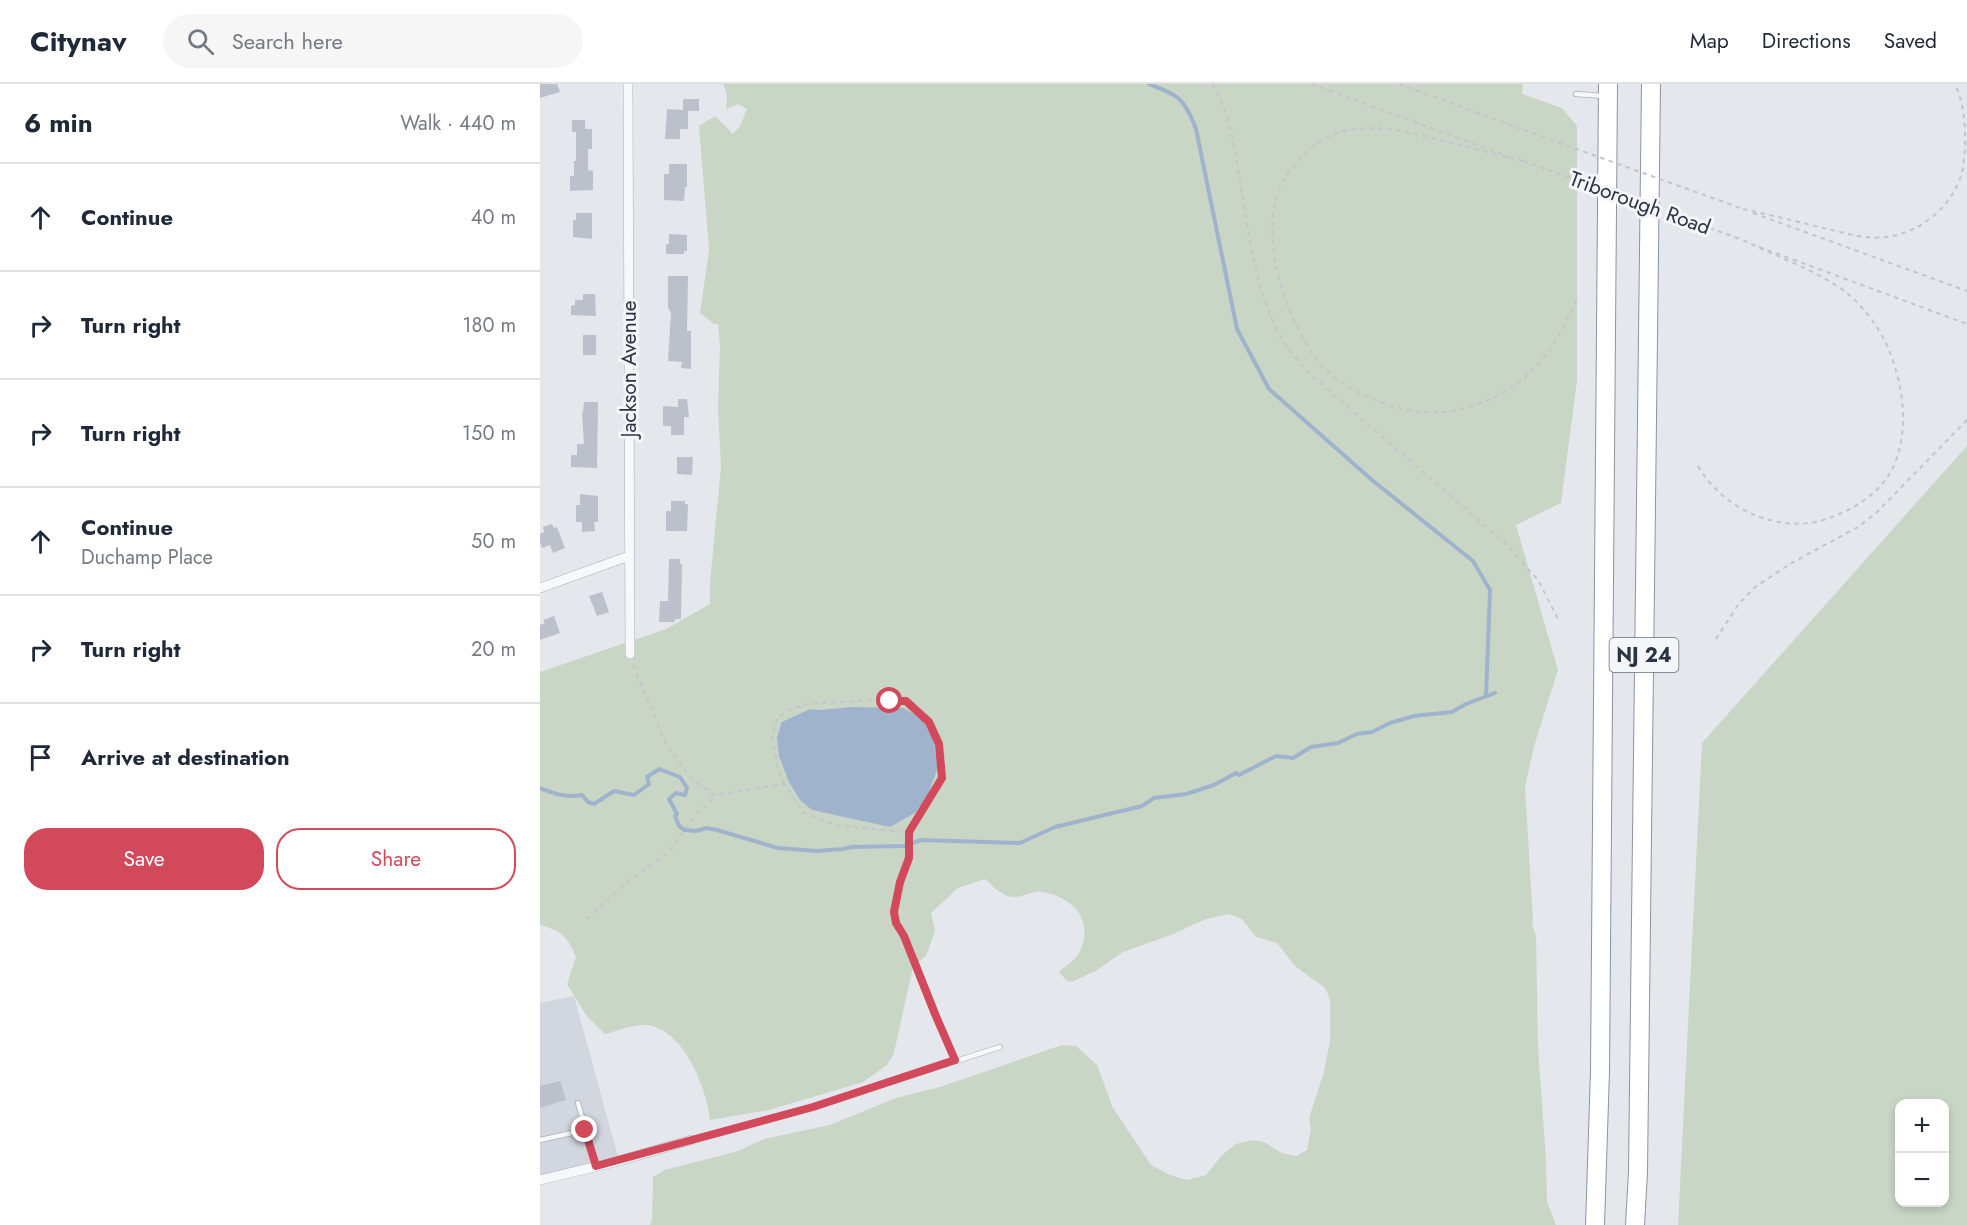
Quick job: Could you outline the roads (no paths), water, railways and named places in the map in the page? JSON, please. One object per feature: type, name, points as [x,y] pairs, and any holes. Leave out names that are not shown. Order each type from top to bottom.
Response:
[{"type":"highway","name":"NJ 24","points":[[1635,1225],[1638,1172],[1651,84]]},
{"type":"highway","name":"NJ 24","points":[[1595,1225],[1600,1047],[1608,90]]},
{"type":"street","name":"Jackson Avenue","points":[[628,84],[630,654]]},
{"type":"street","points":[[540,588],[629,556]]},
{"type":"street","points":[[540,1180],[691,1140]]},
{"type":"lane","points":[[1576,94],[1593,97],[1608,90]]},
{"type":"lane","points":[[909,832],[909,858],[900,882],[894,912],[896,923],[904,936],[955,1060]]},
{"type":"lane","points":[[691,1140],[813,1107],[1000,1047]]},
{"type":"lane","points":[[578,1103],[596,1166]]},
{"type":"lane","points":[[540,1140],[585,1130]]},
{"type":"water","points":[[903,708],[923,719],[934,741],[938,767],[927,797],[915,813],[890,827],[812,810],[800,800],[789,782],[779,756],[777,737],[782,722],[810,709]]},
{"type":"waterway","points":[[1149,84],[1180,99],[1188,110],[1196,129],[1237,329],[1269,389],[1372,480],[1473,561],[1490,590],[1486,696]]},
{"type":"waterway","points":[[540,788],[561,795],[582,795],[588,802],[594,804],[614,791],[634,795],[649,784],[647,777],[659,769],[680,777],[687,788],[685,795],[676,793],[669,799],[677,814],[675,816],[679,826],[685,830],[696,831],[706,828],[717,830],[778,848],[816,851],[852,847],[904,846],[921,840],[1020,843],[1055,827],[1142,806],[1154,798],[1186,794],[1214,785],[1276,756],[1293,758],[1311,747],[1338,743],[1357,734],[1372,732],[1390,723],[1414,716],[1452,712],[1495,693]]}]
